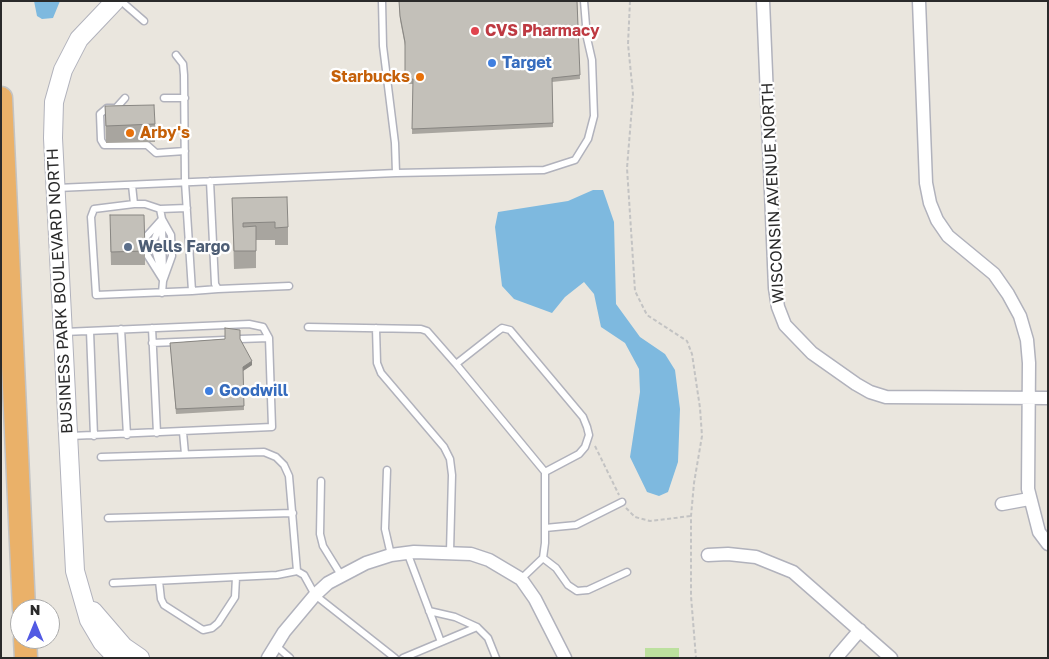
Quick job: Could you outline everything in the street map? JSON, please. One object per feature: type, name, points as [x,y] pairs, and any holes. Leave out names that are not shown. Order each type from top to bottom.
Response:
[{"type":"highway","points":[[1,98],[24,599]]},
{"type":"street","name":"BUSINESS PARK BOULEVARD NORTH","points":[[115,1],[79,39],[63,70],[54,102],[53,138],[72,542],[75,571],[88,620],[102,642],[117,658]]},
{"type":"street","name":"WISCONSIN AVENUE NORTH","points":[[763,1],[775,288],[778,307],[785,325],[812,353],[870,392],[905,398],[1048,398]]},
{"type":"street","points":[[919,1],[926,183],[930,203],[937,220],[948,236],[994,274],[1020,316],[1027,340],[1027,476],[1029,499],[1040,532],[1048,544]]},
{"type":"street","points":[[1002,504],[1029,499]]},
{"type":"street","points":[[268,658],[275,645],[315,595],[342,575],[366,563],[391,555],[407,552],[450,552],[471,554],[489,560],[521,579],[535,599],[565,658]]},
{"type":"street","points":[[708,555],[728,554],[756,557],[793,572],[891,658]]},
{"type":"street","name":"BUSINESS PARK BOULEVARD NORTH","points":[[83,599],[124,647],[140,658]]},
{"type":"street","points":[[836,658],[860,630]]},
{"type":"lane","points":[[122,1],[144,21]]},
{"type":"lane","points":[[382,1],[383,46],[396,143],[396,173]]},
{"type":"lane","points":[[56,188],[396,173],[544,170],[575,160],[588,139],[594,116],[592,60],[587,38],[584,1]]},
{"type":"lane","points":[[176,55],[183,64],[185,182],[192,291]]},
{"type":"lane","points":[[125,98],[116,108],[107,108],[100,114],[101,140],[104,145],[147,145],[156,153],[185,151]]},
{"type":"lane","points":[[164,98],[185,98]]},
{"type":"lane","points":[[210,181],[214,284],[218,289]]},
{"type":"lane","points":[[132,185],[134,204]]},
{"type":"lane","points":[[187,208],[160,209],[145,204],[134,204],[96,208],[92,211],[95,292],[101,296],[289,286]]},
{"type":"lane","points":[[160,209],[162,219],[171,235],[172,256],[163,281],[162,293]]},
{"type":"lane","points":[[150,238],[162,219]]},
{"type":"lane","points":[[163,281],[151,253],[163,281]]},
{"type":"lane","points":[[63,332],[249,324],[263,327],[269,338],[272,426],[127,435],[67,436]]},
{"type":"lane","points":[[308,327],[427,331],[456,364],[545,472],[543,558],[521,579]]},
{"type":"lane","points":[[152,328],[157,433]]},
{"type":"lane","points":[[376,328],[377,363],[381,373],[444,447],[450,459],[452,474],[450,552]]},
{"type":"lane","points":[[456,364],[502,328],[510,330],[583,418],[589,435],[588,442],[579,454],[545,472]]},
{"type":"lane","points":[[121,329],[127,435]]},
{"type":"lane","points":[[90,331],[94,436]]},
{"type":"lane","points":[[240,339],[269,338]]},
{"type":"lane","points":[[152,343],[225,340]]},
{"type":"lane","points":[[183,432],[185,454]]},
{"type":"lane","points":[[101,457],[264,452],[276,458],[284,465],[289,476],[297,571]]},
{"type":"lane","points":[[387,470],[385,529],[391,555]]},
{"type":"lane","points":[[322,481],[321,540],[342,575]]},
{"type":"lane","points":[[545,528],[576,525],[622,502]]},
{"type":"lane","points":[[108,518],[293,513]]},
{"type":"lane","points":[[407,552],[441,642]]},
{"type":"lane","points":[[543,558],[556,568],[571,590],[588,590],[627,572]]},
{"type":"lane","points":[[113,583],[236,577],[297,571],[304,575],[315,595],[395,658]]},
{"type":"lane","points":[[159,581],[161,599],[164,605],[203,630],[212,628],[218,623],[235,597],[236,577]]},
{"type":"lane","points":[[429,611],[455,617],[477,627],[488,638],[496,658]]},
{"type":"lane","points":[[403,658],[477,627]]},
{"type":"lane","points":[[275,645],[290,658]]},
{"type":"path","points":[[630,1],[628,44],[634,94],[627,168],[634,285],[637,297],[647,315],[657,323],[684,337],[692,354],[702,436],[694,483],[691,516],[691,596],[696,658]]},
{"type":"path","points":[[588,442],[597,447],[622,502],[635,517],[642,520],[691,516]]},
{"type":"green space","points":[[645,648],[679,648],[679,658],[645,658]]},
{"type":"water","points":[[34,1],[60,1],[53,18],[42,19],[37,16]]},
{"type":"water","points":[[593,190],[603,190],[614,222],[616,304],[640,337],[665,354],[675,370],[680,409],[678,462],[668,492],[659,496],[647,492],[630,457],[640,392],[639,369],[625,343],[601,327],[594,294],[584,282],[565,297],[552,313],[514,299],[502,286],[495,227],[498,212],[568,201]]},
{"type":"building","name":"Target","points":[[399,1],[577,1],[580,75],[552,78],[553,123],[412,129],[413,79],[405,79],[405,42]]},
{"type":"building","points":[[154,105],[155,124],[106,126],[105,106]]},
{"type":"building","points":[[287,197],[288,227],[275,228],[275,222],[243,223],[243,227],[256,226],[256,251],[234,251],[232,198]]},
{"type":"building","name":"Wells Fargo","points":[[110,215],[144,215],[145,251],[111,252]]},
{"type":"building","name":"Goodwill","points":[[225,328],[240,330],[240,339],[252,361],[243,367],[244,406],[176,409],[170,343],[225,339]]},
{"type":"place","name":"CVS Pharmacy","points":[[475,31]]},
{"type":"place","name":"Target","points":[[492,63]]},
{"type":"place","name":"Starbucks","points":[[420,77]]},
{"type":"place","name":"Arby's","points":[[130,133]]},
{"type":"place","name":"Wells Fargo","points":[[128,247]]},
{"type":"place","name":"Goodwill","points":[[209,391]]}]
